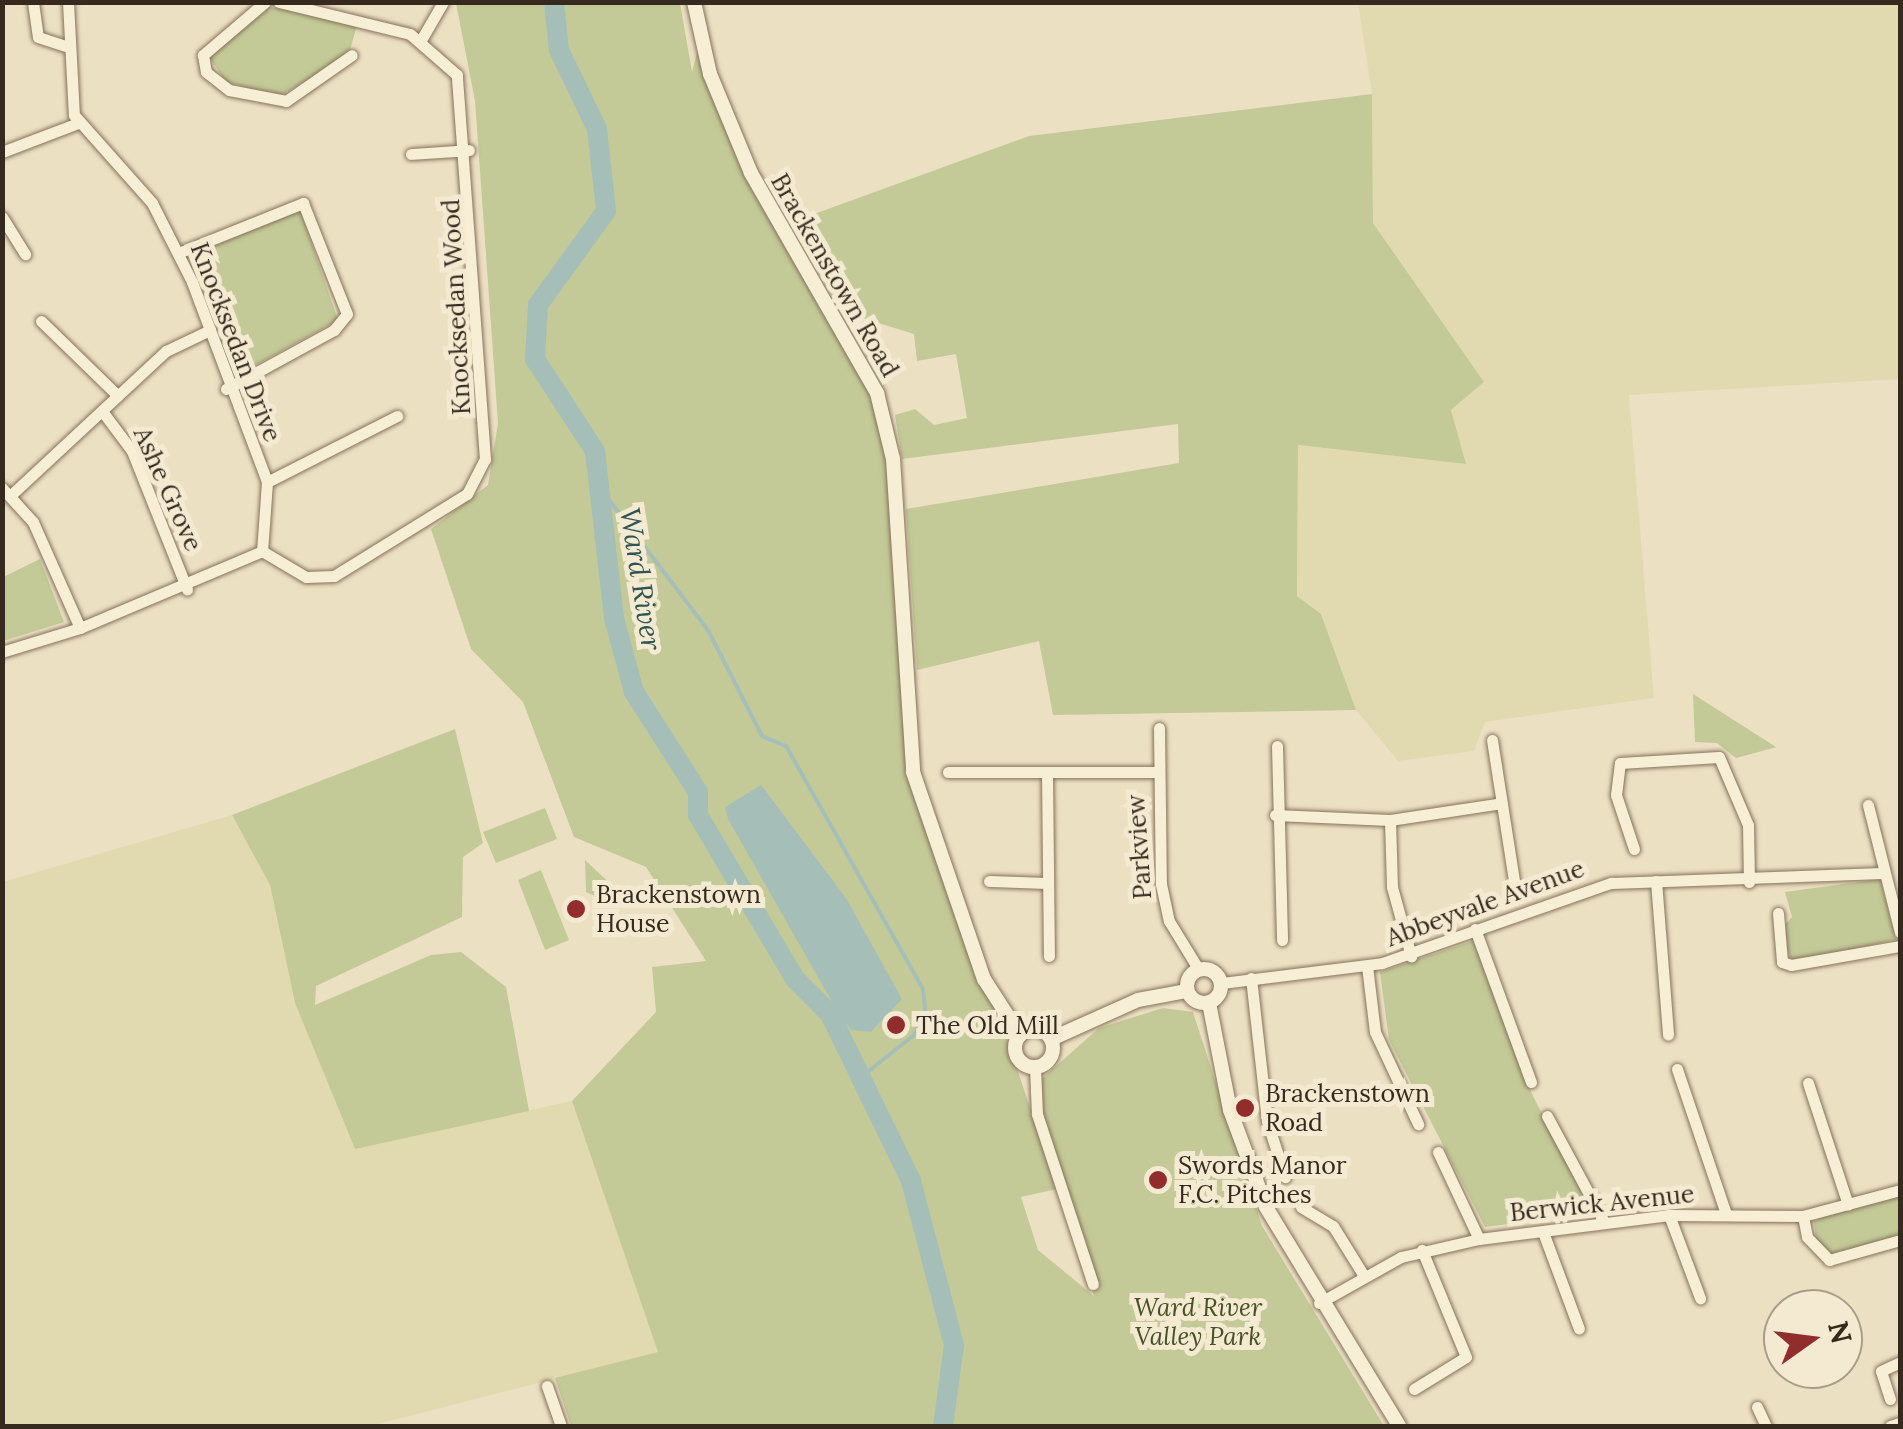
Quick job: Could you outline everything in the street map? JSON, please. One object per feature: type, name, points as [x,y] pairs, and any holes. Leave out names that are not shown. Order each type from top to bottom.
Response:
[{"type":"street","points":[[33,2],[38,37],[66,46]]},
{"type":"street","points":[[2,152],[78,123],[66,46],[68,2]]},
{"type":"street","points":[[265,2],[204,55],[206,72],[229,90],[286,100],[352,54]]},
{"type":"street","name":"Knocksedan Wood","points":[[262,551],[326,579],[454,504],[480,478],[486,428],[469,150],[458,74],[420,40],[280,2]]},
{"type":"street","points":[[420,40],[444,2]]},
{"type":"street","name":"Brackenstown Road","points":[[694,2],[710,74],[748,166],[877,392],[893,459],[913,772],[984,979],[1020,1035]]},
{"type":"street","name":"Knocksedan Drive","points":[[78,123],[134,178],[178,253],[210,330],[226,389],[267,482],[262,551]]},
{"type":"street","points":[[411,154],[469,150]]},
{"type":"street","points":[[178,253],[303,203],[346,314],[334,330],[226,389]]},
{"type":"street","points":[[2,217],[25,254]]},
{"type":"street","points":[[40,321],[118,396]]},
{"type":"street","points":[[80,628],[7,491],[166,351],[210,330]]},
{"type":"street","name":"Ashe Grove","points":[[102,411],[129,444],[187,589]]},
{"type":"street","points":[[267,482],[397,416]]},
{"type":"street","points":[[2,652],[187,589],[262,551]]},
{"type":"street","name":"Parkview","points":[[1158,728],[1160,884],[1169,922],[1199,970]]},
{"type":"street","points":[[1492,740],[1514,881]]},
{"type":"street","points":[[1277,746],[1275,815],[1282,940]]},
{"type":"street","points":[[1634,850],[1616,795],[1620,762],[1720,758],[1748,825],[1749,882]]},
{"type":"street","name":"Parkview","points":[[948,772],[1157,772]]},
{"type":"street","points":[[1047,772],[1049,956]]},
{"type":"street","points":[[1275,815],[1390,820],[1502,803]]},
{"type":"street","points":[[1868,805],[1900,932]]},
{"type":"street","points":[[1390,820],[1392,887],[1410,956]]},
{"type":"street","name":"Abbeyvale Avenue","points":[[1222,983],[1366,966],[1410,956],[1584,888],[1656,881],[1749,882],[1883,873]]},
{"type":"street","points":[[1656,881],[1668,1035]]},
{"type":"street","points":[[988,882],[1048,883]]},
{"type":"street","points":[[1778,913],[1782,962],[1792,965],[1900,946]]},
{"type":"street","points":[[1476,929],[1531,1082]]},
{"type":"street","points":[[1366,966],[1375,1032],[1418,1124]]},
{"type":"street","points":[[1188,991],[1199,970],[1222,983],[1209,1003],[1245,1157],[1319,1303],[1400,1426]]},
{"type":"street","points":[[1251,978],[1267,1121],[1285,1177]]},
{"type":"street","points":[[1051,1040],[1138,1000],[1188,991],[1209,1003]]},
{"type":"street","points":[[1035,1067],[1018,1058],[1020,1035],[1037,1029],[1051,1040]]},
{"type":"street","points":[[1035,1067],[1050,1057],[1051,1040]]},
{"type":"street","points":[[1035,1067],[1037,1114],[1093,1284]]},
{"type":"street","points":[[1677,1068],[1726,1214]]},
{"type":"street","points":[[1808,1084],[1848,1205]]},
{"type":"street","points":[[1547,1116],[1602,1220]]},
{"type":"street","points":[[1438,1152],[1478,1239]]},
{"type":"street","name":"Berwick Avenue","points":[[1319,1303],[1364,1276],[1422,1250],[1478,1239],[1602,1220],[1669,1215],[1803,1216],[1900,1190]]},
{"type":"street","points":[[1301,1207],[1333,1226],[1364,1276]]},
{"type":"street","points":[[1669,1215],[1700,1298]]},
{"type":"street","points":[[1803,1216],[1807,1237],[1830,1260],[1900,1240]]},
{"type":"street","points":[[1543,1232],[1579,1328]]},
{"type":"street","points":[[1414,1389],[1466,1357],[1422,1250]]},
{"type":"street","points":[[1890,1398],[1880,1371],[1900,1362]]},
{"type":"street","points":[[547,1386],[561,1426]]},
{"type":"street","points":[[1757,1406],[1766,1426]]},
{"type":"street","points":[[1890,1426],[1900,1423]]},
{"type":"shaded area","points":[[1358,3],[1900,3],[1900,379],[1629,395],[1654,698],[1485,722],[1474,751],[1398,761],[1356,710],[1321,614],[1297,596],[1298,445],[1466,464],[1451,410],[1484,382],[1373,223],[1372,94]]},
{"type":"shaded area","points":[[232,815],[270,885],[295,1003],[355,1148],[572,1101],[659,1352],[370,1426],[3,1426],[3,882]]},
{"type":"green space","name":"Ward River Valley Park","points":[[456,3],[680,3],[692,72],[700,41],[749,167],[887,425],[906,738],[1049,1164],[1038,1082],[1099,1028],[1163,1008],[1193,1012],[1262,1226],[1384,1426],[571,1426],[555,1378],[658,1352],[572,1101],[656,1012],[652,967],[706,961],[646,867],[574,837],[523,702],[471,649],[431,529],[488,485],[498,423],[475,101]],"holes":[[[1057,1189],[1094,1296],[1038,1250],[1021,1197]]]},
{"type":"green space","points":[[270,7],[357,25],[348,58],[279,96],[226,82],[209,57]]},
{"type":"green space","points":[[1372,94],[1373,223],[1484,382],[1451,410],[1466,464],[1298,445],[1297,596],[1321,614],[1356,710],[1053,715],[1039,641],[917,670],[906,509],[1179,463],[1178,424],[902,459],[895,415],[915,409],[934,425],[967,418],[956,354],[917,361],[914,334],[849,314],[792,222],[1029,136]]},
{"type":"green space","points":[[300,210],[338,320],[234,377],[187,257]]},
{"type":"green space","points":[[40,559],[64,622],[3,641],[3,577]]},
{"type":"green space","points":[[1693,694],[1777,747],[1736,758],[1717,743],[1695,742]]},
{"type":"green space","points":[[455,729],[483,843],[463,857],[462,917],[316,986],[315,1005],[431,955],[461,952],[506,987],[529,1111],[355,1149],[295,1003],[270,885],[232,815]]},
{"type":"green space","points":[[545,808],[557,839],[496,863],[483,832]]},
{"type":"green space","points":[[585,860],[618,891],[618,906],[586,892]]},
{"type":"green space","points":[[541,870],[569,940],[545,950],[518,880]]},
{"type":"green space","points":[[1880,879],[1896,939],[1793,965],[1780,930],[1792,917],[1785,892]]},
{"type":"green space","points":[[1473,941],[1533,1096],[1592,1213],[1485,1227],[1389,1040],[1380,972]]},
{"type":"green space","points":[[1900,1196],[1900,1235],[1831,1254],[1816,1239],[1814,1221]]},
{"type":"water","points":[[761,785],[846,898],[902,999],[871,1032],[851,1030],[839,1014],[728,819],[725,807]]},
{"type":"waterway","name":"Ward River","points":[[554,2],[559,50],[597,129],[606,211],[538,305],[535,359],[595,451],[614,618],[634,692],[698,792],[698,815],[795,979],[830,1014],[911,1181],[954,1345],[943,1426]]},
{"type":"waterway","points":[[597,484],[708,630],[762,736],[786,746],[923,989],[926,1017],[914,1035],[860,1078]]},
{"type":"place","name":"Brackenstown House","points":[[576,909]]},
{"type":"place","name":"The Old Mill","points":[[896,1025]]},
{"type":"place","name":"Brackenstown Road","points":[[1245,1108]]},
{"type":"place","name":"Swords Manor F.C. Pitches","points":[[1158,1180]]}]
